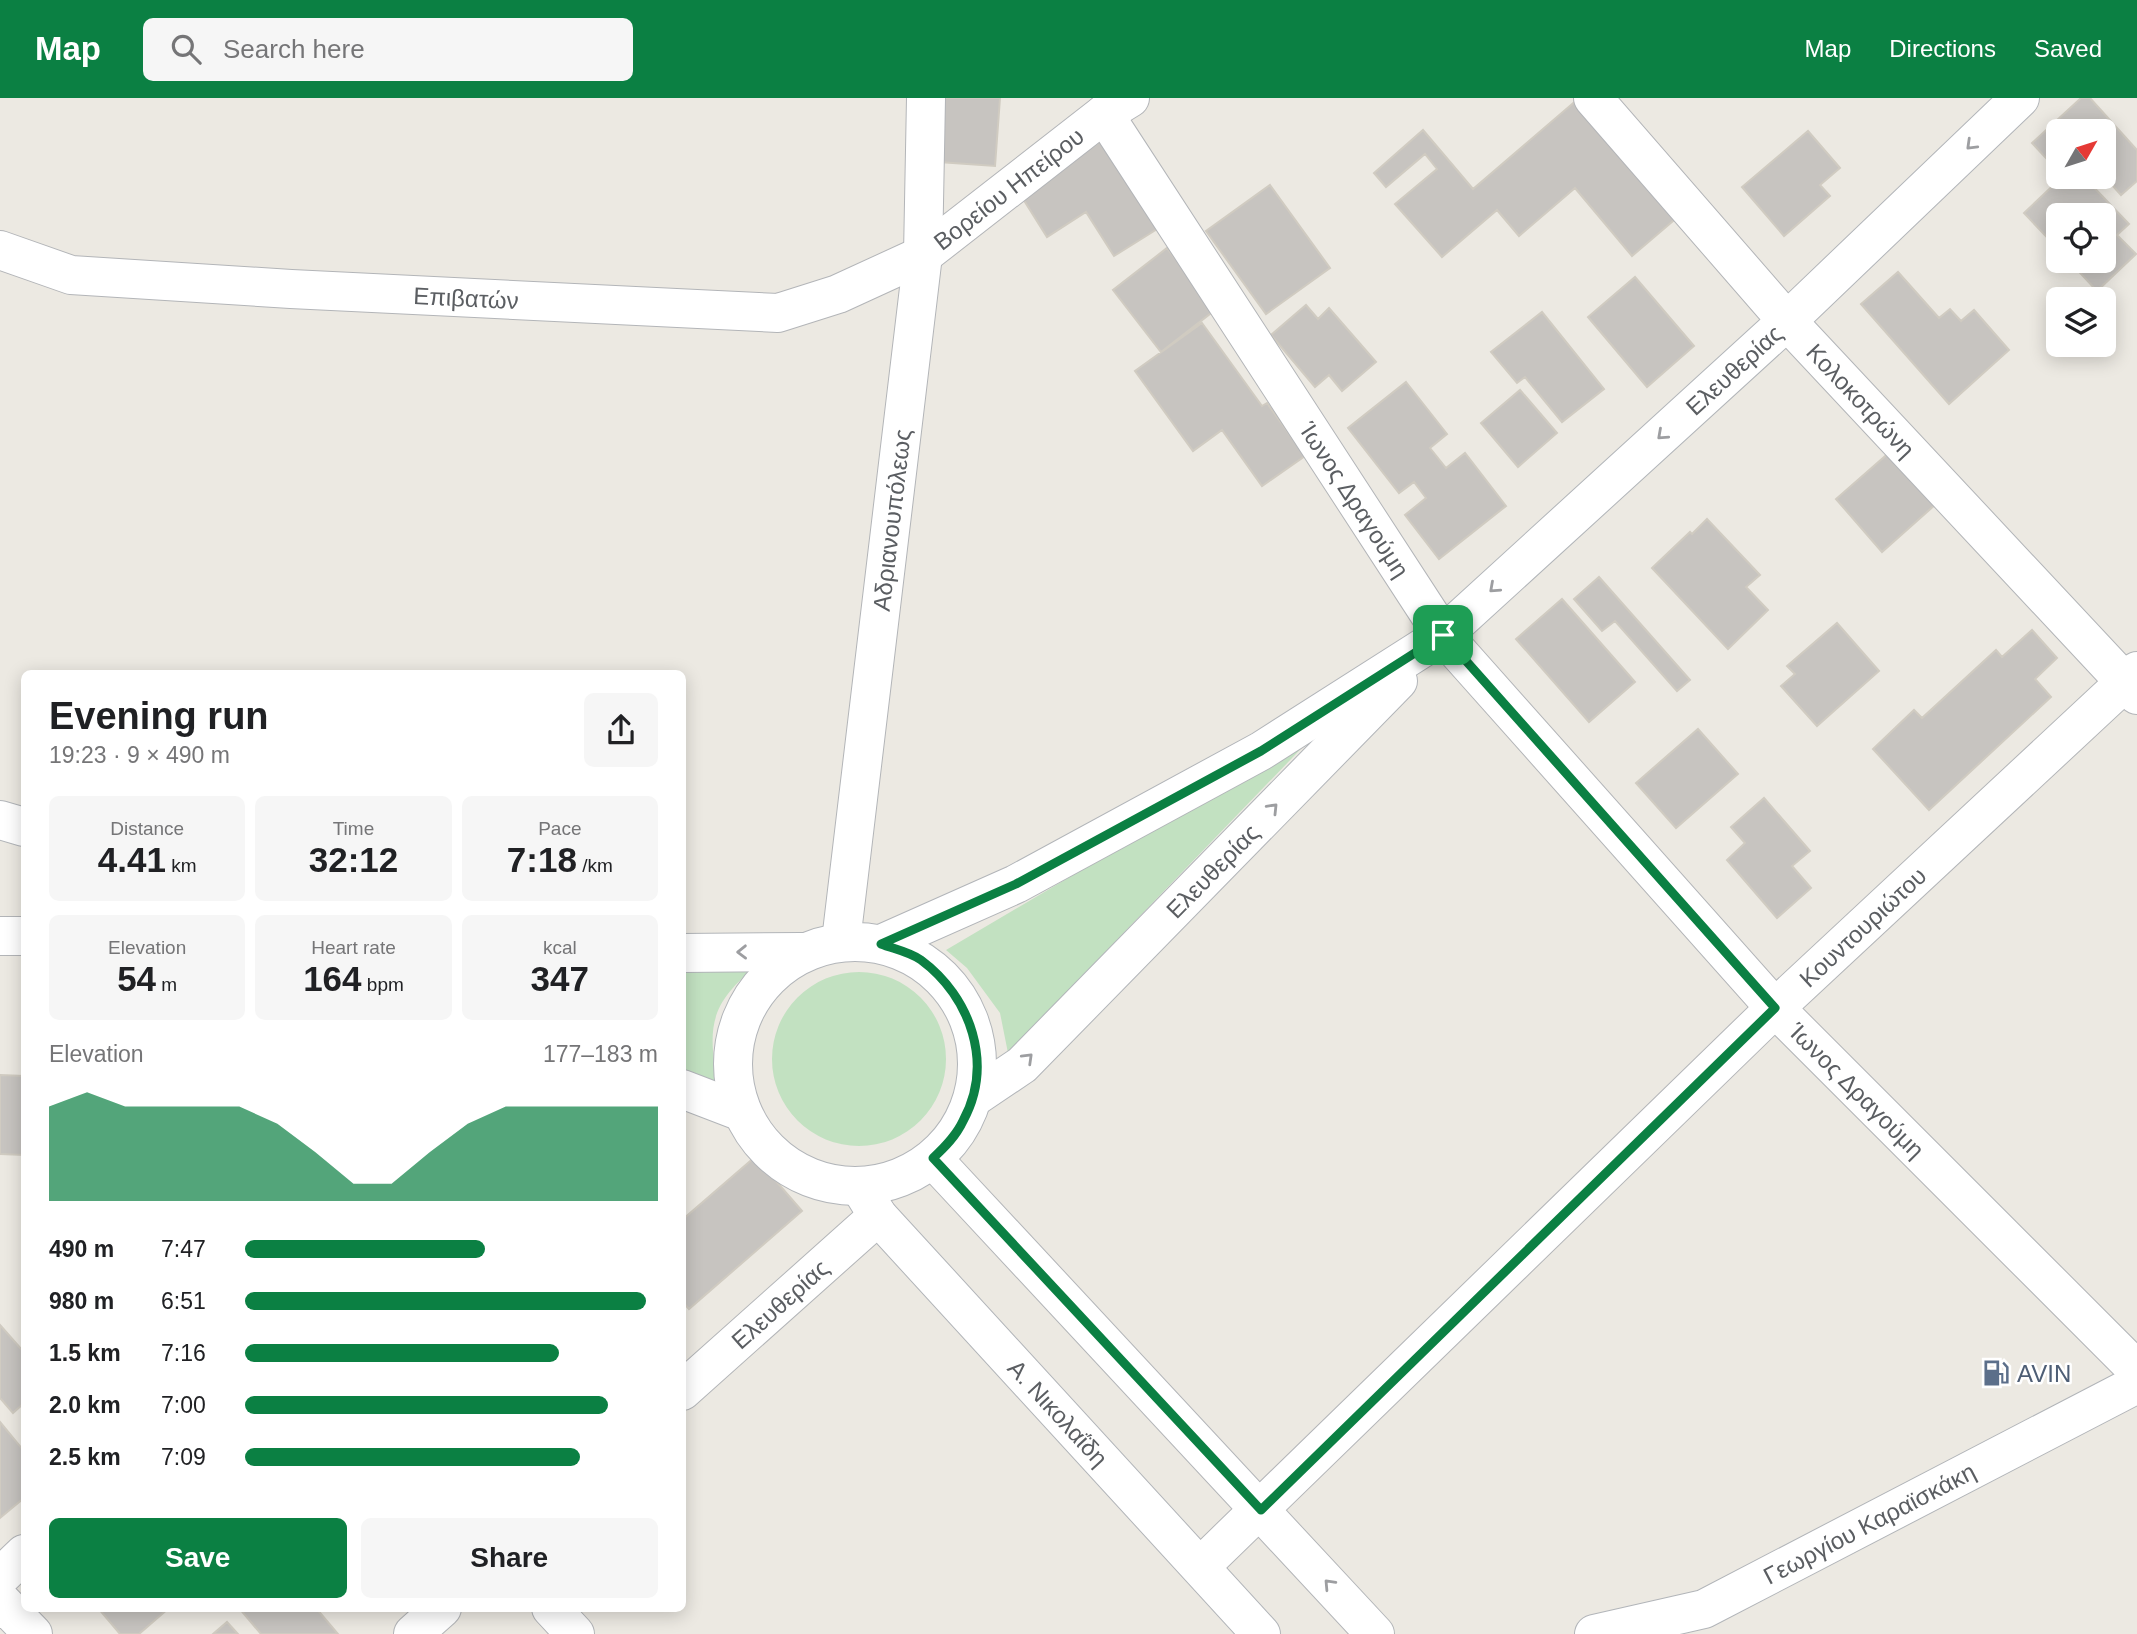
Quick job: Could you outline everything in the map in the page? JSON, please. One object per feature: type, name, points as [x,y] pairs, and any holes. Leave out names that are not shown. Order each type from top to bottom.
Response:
[{"type":"street","name":"Αδριανουπόλεως","points":[[841,941],[923,255],[926,98]]},
{"type":"street","name":"Κολοκοτρώνη","points":[[1593,98],[1787,321],[2133,683]]},
{"type":"street","name":"Ελευθερίας","points":[[973,1098],[1023,1065],[1443,635],[1787,321],[2020,98]]},
{"type":"street","name":"Βορείου Ηπείρου","points":[[923,255],[1117,106]]},
{"type":"street","name":"Ίωνος Δραγούμη","points":[[1117,106],[1443,635],[1775,1008],[2137,1370]]},
{"type":"street","name":"Επιβατών","points":[[0,250],[71,275],[291,289],[778,313],[838,294],[923,255]]},
{"type":"street","name":"Ελευθερίας","points":[[881,944],[1016,884],[1261,751],[1443,635]]},
{"type":"street","name":"Κουντουριώτου","points":[[1201,1566],[1775,1008],[2133,683]]},
{"type":"street","points":[[0,820],[21,826]]},
{"type":"street","points":[[0,936],[21,936]]},
{"type":"street","points":[[686,953],[802,952],[841,941],[881,944],[919,958],[949,984],[969,1019],[978,1058],[973,1098],[951,1141],[912,1173],[887,1183],[869,1202],[789,1168],[761,1144],[742,1112],[732,1076],[734,1038],[747,1003],[771,973],[802,952]]},
{"type":"street","points":[[686,1091],[742,1112]]},
{"type":"street","points":[[933,1158],[1375,1634]]},
{"type":"street","name":"Ελευθερίας","points":[[686,1387],[869,1202]]},
{"type":"street","name":"Α. Νικολαΐδη","points":[[869,1202],[1261,1634]]},
{"type":"street","name":"Γεωργίου Καραϊσκάκη","points":[[1594,1634],[1693,1621],[2137,1384]]},
{"type":"street","points":[[0,1577],[21,1557]]},
{"type":"street","points":[[0,1600],[33,1634]]},
{"type":"street","points":[[413,1634],[438,1612]]},
{"type":"street","points":[[555,1612],[575,1634]]},
{"type":"green space","points":[[1319,730],[1008,1053],[1000,1013],[967,968],[946,950]]},
{"type":"green space","points":[[686,969],[753,969],[737,983],[718,1010],[714,1024],[713,1054],[718,1091],[686,1075]]},
{"type":"green space","points":[[859,972],[892,979],[920,998],[939,1026],[946,1059],[939,1092],[920,1120],[892,1139],[859,1146],[826,1139],[798,1120],[779,1092],[772,1059],[779,1026],[798,998],[826,979]]},
{"type":"building","points":[[943,98],[1000,98],[995,166],[939,162]]},
{"type":"building","points":[[2081,98],[2090,98],[2109,119],[2058,119]]},
{"type":"building","points":[[1578,99],[1686,210],[1632,256],[1575,188],[1519,236],[1497,210],[1442,257],[1395,204],[1437,169],[1425,154],[1386,187],[1374,173],[1423,130],[1473,189]]},
{"type":"building","points":[[2116,127],[2137,150],[2137,181],[2121,195],[2116,189]]},
{"type":"building","points":[[2046,130],[2046,158],[2032,143]]},
{"type":"building","points":[[1808,131],[1840,168],[1820,185],[1830,196],[1784,236],[1742,187]]},
{"type":"building","points":[[1106,138],[1162,226],[1114,256],[1086,212],[1047,237],[1020,194]]},
{"type":"building","points":[[1270,185],[1330,268],[1266,314],[1206,231]]},
{"type":"building","points":[[2049,189],[2095,189],[2109,203],[2046,203],[2046,236],[2024,213]]},
{"type":"building","points":[[2116,210],[2129,224],[2117,235],[2136,254],[2116,273]]},
{"type":"building","points":[[1167,248],[1215,310],[1161,352],[1113,290]]},
{"type":"building","points":[[1898,272],[1939,318],[1950,309],[1961,321],[1974,310],[2009,350],[1949,404],[1861,304]]},
{"type":"building","points":[[2080,273],[2116,273],[2101,287],[2093,287]]},
{"type":"building","points":[[1635,277],[1694,346],[1647,387],[1588,317]]},
{"type":"building","points":[[1306,305],[1318,319],[1329,308],[1376,362],[1342,391],[1329,375],[1315,387],[1271,335]]},
{"type":"building","points":[[1542,312],[1604,389],[1562,422],[1525,377],[1517,383],[1491,352]]},
{"type":"building","points":[[1202,323],[1262,406],[1267,403],[1305,456],[1262,486],[1222,430],[1193,451],[1135,371]]},
{"type":"building","points":[[1406,382],[1447,434],[1430,448],[1446,468],[1465,453],[1506,506],[1439,559],[1405,515],[1426,498],[1414,482],[1399,493],[1348,428]]},
{"type":"building","points":[[1520,390],[1557,433],[1518,467],[1481,423]]},
{"type":"building","points":[[1899,444],[1945,496],[1882,552],[1836,499]]},
{"type":"building","points":[[1707,519],[1760,575],[1746,587],[1768,610],[1728,649],[1652,568]]},
{"type":"building","points":[[1599,577],[1690,680],[1677,691],[1615,621],[1602,631],[1574,599]]},
{"type":"building","points":[[1562,599],[1635,682],[1589,722],[1516,639]]},
{"type":"building","points":[[1837,623],[1879,671],[1817,726],[1781,686],[1795,674],[1787,666]]},
{"type":"building","points":[[2032,630],[2057,658],[2035,679],[2051,697],[1929,810],[1873,749],[1914,710],[1922,718],[1996,650],[2002,657]]},
{"type":"building","points":[[1698,729],[1738,774],[1676,828],[1636,783]]},
{"type":"building","points":[[1764,798],[1810,851],[1792,866],[1811,888],[1777,918],[1727,860],[1745,843],[1731,827]]},
{"type":"building","points":[[0,1075],[21,1076],[21,1155],[0,1154]]},
{"type":"building","points":[[755,1157],[802,1211],[689,1309],[686,1306],[686,1217]]},
{"type":"building","points":[[0,1325],[21,1349],[21,1406],[13,1413],[0,1398]]},
{"type":"building","points":[[0,1422],[21,1447],[21,1500],[0,1518]]},
{"type":"building","points":[[101,1612],[164,1612],[139,1634],[120,1634]]},
{"type":"building","points":[[242,1612],[319,1612],[338,1634],[261,1634]]},
{"type":"building","points":[[227,1622],[238,1634],[213,1634]]},
{"type":"place","name":"AVIN","points":[[1996,1373]]},
{"type":"route","points":[[1443,635],[1775,1008],[1261,1510],[933,1158],[951,1141],[973,1098],[978,1058],[969,1019],[949,984],[919,958],[881,944],[1016,884],[1261,751],[1443,635]]}]
